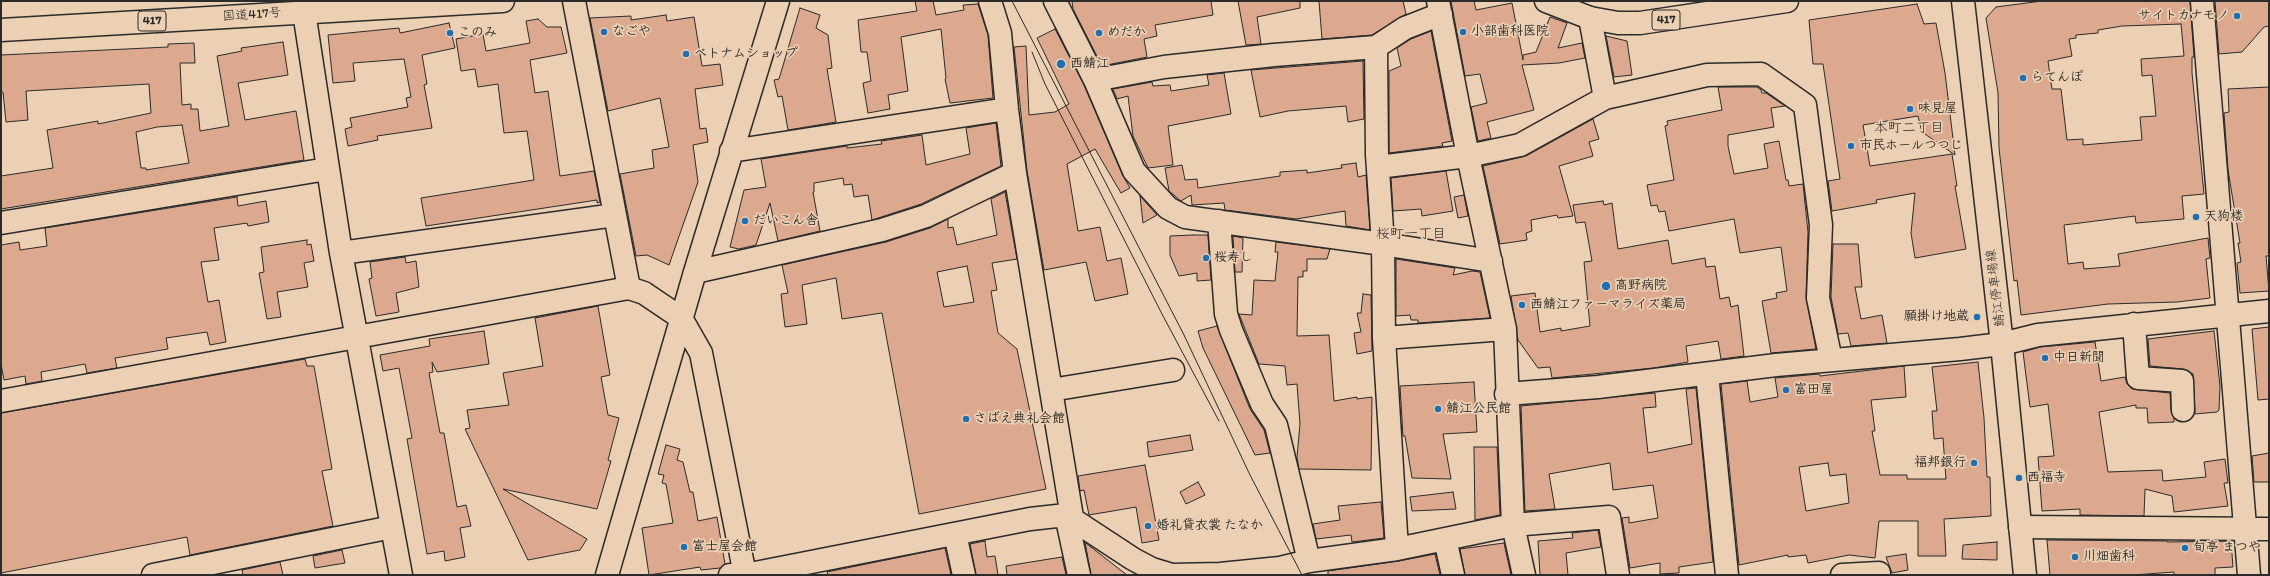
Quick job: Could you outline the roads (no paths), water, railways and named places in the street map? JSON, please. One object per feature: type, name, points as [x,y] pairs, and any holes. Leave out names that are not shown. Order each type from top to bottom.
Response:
[{"type":"main road","name":"国道417号","points":[[1,30],[503,1]]},
{"type":"main road","points":[[574,1],[629,288]]},
{"type":"main road","points":[[607,575],[681,318],[778,1]]},
{"type":"main road","points":[[990,1],[1000,33],[1006,108],[1015,173],[1051,390],[1079,575]]},
{"type":"main road","points":[[1056,1],[1095,80],[1134,171],[1168,208],[1185,217],[1383,244],[1491,261]]},
{"type":"main road","name":"417","points":[[1546,1],[1590,18],[1618,23],[1640,24],[1787,1]]},
{"type":"main road","name":"417","points":[[1565,1],[1590,10],[1617,15],[1638,16],[1737,1]]},
{"type":"main road","name":"鯖江停車場線","points":[[1963,1],[2002,344],[2025,575]]},
{"type":"main road","points":[[2202,1],[2248,575]]},
{"type":"main road","points":[[1095,80],[1164,68],[1274,55],[1376,47],[1439,8],[1468,156],[1505,329],[1506,394],[1513,525],[1524,575]]},
{"type":"main road","points":[[304,12],[341,253],[401,575]]},
{"type":"main road","points":[[1590,18],[1605,98]]},
{"type":"main road","points":[[1376,47],[1378,167],[1383,244],[1384,338],[1397,549]]},
{"type":"main road","points":[[1378,167],[1468,156],[1520,145],[1605,98],[1707,75],[1762,74],[1805,105],[1821,225],[1818,298],[1831,360]]},
{"type":"main road","points":[[732,151],[1006,108]]},
{"type":"main road","points":[[1,224],[327,169]]},
{"type":"main road","points":[[695,272],[882,230],[926,216],[1015,173]]},
{"type":"main road","points":[[341,253],[615,215]]},
{"type":"main road","points":[[1219,221],[1226,314],[1231,330],[1262,404],[1276,425],[1309,561]]},
{"type":"main road","points":[[1,401],[629,288],[644,293],[681,318],[701,353],[745,575]]},
{"type":"main road","points":[[1506,394],[1555,391],[1831,360],[2002,344],[2038,335],[2227,314],[2269,311]]},
{"type":"main road","points":[[2134,324],[2138,378],[2182,381],[2183,410]]},
{"type":"main road","points":[[1384,338],[1505,329]]},
{"type":"main road","points":[[1051,390],[1173,370]]},
{"type":"main road","points":[[1707,374],[1727,575]]},
{"type":"main road","points":[[730,575],[745,575],[956,534],[1069,516],[1133,559],[1172,575],[1281,572],[1309,561],[1397,549],[1513,525],[1609,517],[1618,575]]},
{"type":"main road","points":[[2020,527],[2269,529]]},
{"type":"main road","points":[[152,575],[392,528]]},
{"type":"main road","points":[[956,534],[964,575]]},
{"type":"main road","points":[[1445,539],[1453,575]]},
{"type":"main road","points":[[1842,575],[1879,573],[1879,575]]},
{"type":"tram line","points":[[1012,1],[1184,335],[1250,475],[1302,575]]},
{"type":"tram line","points":[[1032,52],[1045,84],[1162,314],[1219,421]]},
{"type":"place","name":"サイトカナモノ","points":[[2237,16]]},
{"type":"place","name":"なごや","points":[[604,32]]},
{"type":"place","name":"小部歯科医院","points":[[1463,32]]},
{"type":"place","name":"このみ","points":[[450,33]]},
{"type":"place","name":"めだか","points":[[1099,33]]},
{"type":"place","name":"ベトナムショップ","points":[[686,54]]},
{"type":"place","name":"西鯖江","points":[[1061,64]]},
{"type":"place","name":"らてんぽ","points":[[2023,78]]},
{"type":"place","name":"味見屋","points":[[1910,109]]},
{"type":"place","name":"市民ホールつつじ","points":[[1851,146]]},
{"type":"place","name":"天狗楼","points":[[2196,217]]},
{"type":"place","name":"だいこん舎","points":[[745,221]]},
{"type":"place","name":"桜寿し","points":[[1206,258]]},
{"type":"place","name":"高野病院","points":[[1606,286]]},
{"type":"place","name":"西鯖江ファーマライズ薬局","points":[[1522,305]]},
{"type":"place","name":"願掛け地蔵","points":[[1977,317]]},
{"type":"place","name":"中日新聞","points":[[2045,358]]},
{"type":"place","name":"富田屋","points":[[1786,390]]},
{"type":"place","name":"鯖江公民館","points":[[1438,409]]},
{"type":"place","name":"さばえ典礼会館","points":[[966,419]]},
{"type":"place","name":"福邦銀行","points":[[1974,463]]},
{"type":"place","name":"西福寺","points":[[2019,478]]},
{"type":"place","name":"婚礼貸衣裳 たなか","points":[[1148,526]]},
{"type":"place","name":"富士屋会館","points":[[684,547]]},
{"type":"place","name":"旬亭 まつや","points":[[2185,548]]},
{"type":"place","name":"川畑歯科","points":[[2075,557]]},
{"type":"district","name":"本町二丁目","points":[[1909,128]]},
{"type":"district","name":"桜町一丁目","points":[[1411,234]]}]
